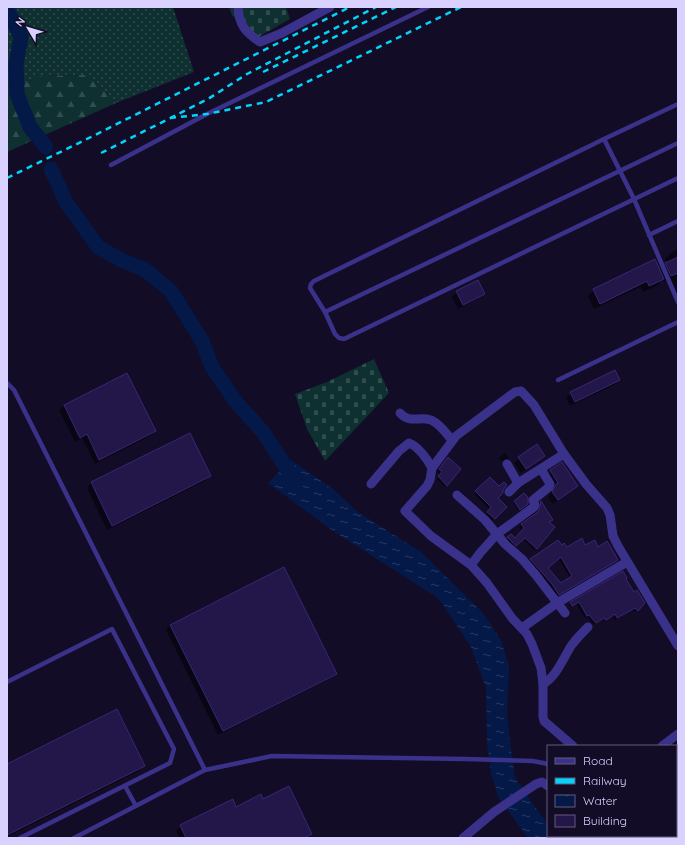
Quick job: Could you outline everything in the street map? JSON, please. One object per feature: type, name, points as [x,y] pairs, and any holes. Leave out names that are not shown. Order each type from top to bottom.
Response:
[{"type":"street","points":[[238,7],[238,17],[241,24],[250,35],[260,42],[282,33],[330,7]]},
{"type":"street","points":[[572,745],[544,721],[543,684],[539,659],[522,628],[512,618],[487,583],[471,565],[431,536],[405,511],[429,483],[432,468],[445,452],[452,440],[463,430],[515,392],[521,392],[528,397],[564,454],[586,484],[607,508],[610,515],[613,536],[678,646]]},
{"type":"street","points":[[400,413],[406,419],[432,420],[441,427],[452,440]]},
{"type":"street","points":[[371,484],[409,443],[414,446],[427,460],[432,468]]},
{"type":"street","points":[[509,492],[518,483],[564,454]]},
{"type":"street","points":[[507,464],[518,483]]},
{"type":"street","points":[[471,565],[480,552],[497,534],[534,507],[535,505],[533,500],[549,487],[549,481],[541,469]]},
{"type":"street","points":[[457,495],[497,534],[505,544],[522,559],[565,613]]},
{"type":"street","points":[[522,628],[557,603],[627,562]]},
{"type":"street","points":[[543,684],[554,674],[570,648],[588,627]]},
{"type":"street","points":[[663,745],[678,734]]},
{"type":"street","points":[[463,838],[498,810],[532,786],[542,782],[547,785]]},
{"type":"lane","points":[[111,165],[207,114],[428,7]]},
{"type":"lane","points":[[678,104],[314,281],[310,288],[325,312],[335,334],[339,338],[344,339],[678,178]]},
{"type":"lane","points":[[604,139],[634,199],[678,302]]},
{"type":"lane","points":[[325,312],[678,143]]},
{"type":"lane","points":[[649,235],[678,221]]},
{"type":"lane","points":[[558,380],[678,322]]},
{"type":"lane","points":[[7,383],[14,390],[205,770]]},
{"type":"lane","points":[[7,682],[112,628],[174,749],[170,763],[20,838]]},
{"type":"lane","points":[[74,838],[205,770],[272,756],[466,759],[533,761],[547,764]]},
{"type":"lane","points":[[125,786],[136,806]]},
{"type":"green space","points":[[7,7],[173,7],[194,72],[116,103],[88,75],[41,76],[7,90]]},
{"type":"green space","points":[[229,7],[286,7],[290,19],[253,40],[232,15]]},
{"type":"green space","points":[[88,75],[116,103],[7,152],[7,90],[41,76]]},
{"type":"green space","points":[[374,359],[389,393],[325,461],[307,429],[295,394],[327,382]]},
{"type":"water","points":[[291,460],[333,489],[358,512],[421,552],[483,613],[501,640],[509,666],[507,713],[515,777],[547,823],[547,837],[559,838],[528,838],[498,797],[491,773],[487,744],[486,688],[470,645],[438,598],[336,533],[268,483]]},
{"type":"building","points":[[678,257],[678,273],[671,276],[665,263]]},
{"type":"building","points":[[655,259],[664,279],[649,286],[647,281],[600,304],[593,289]]},
{"type":"building","points":[[478,280],[485,294],[463,305],[456,291]]},
{"type":"building","points":[[615,370],[620,380],[575,402],[570,392]]},
{"type":"building","points":[[127,373],[156,431],[99,460],[87,434],[80,438],[64,405]]},
{"type":"building","points":[[190,433],[211,476],[112,526],[91,482]]},
{"type":"building","points":[[537,444],[545,456],[526,469],[518,457]]},
{"type":"building","points":[[448,457],[461,469],[447,486],[438,476],[442,472],[439,469]]},
{"type":"building","points":[[562,462],[578,486],[558,500],[552,492],[558,483],[550,470]]},
{"type":"building","points":[[490,477],[499,486],[504,482],[507,485],[503,490],[503,493],[498,498],[507,507],[495,519],[487,512],[491,507],[475,491]]},
{"type":"building","points":[[524,493],[528,497],[528,504],[520,510],[514,501]]},
{"type":"building","points":[[541,501],[553,520],[549,522],[555,527],[537,549],[525,538],[516,546],[507,537],[511,534],[515,538],[524,528],[521,524],[538,512]]},
{"type":"building","points":[[582,538],[585,545],[595,540],[598,547],[607,541],[618,560],[559,595],[552,584],[530,559],[558,540],[562,545],[564,543],[567,547]],"holes":[[[561,557],[572,576],[561,583],[548,568]]]},
{"type":"building","points":[[284,567],[337,674],[223,731],[170,625]]},
{"type":"building","points":[[623,571],[634,592],[637,590],[645,603],[638,611],[635,608],[617,618],[615,614],[606,620],[604,618],[596,623],[589,615],[587,616],[579,602],[572,606],[570,602]]},
{"type":"building","points":[[117,709],[145,766],[7,835],[7,764]]},
{"type":"building","points":[[289,786],[312,834],[304,838],[186,838],[180,825],[233,799],[236,807],[261,794],[263,799]]},
{"type":"waterway","points":[[7,9],[21,37],[16,64],[17,94],[30,127],[46,147]]},
{"type":"waterway","points":[[51,169],[66,202],[98,247],[123,261],[144,269],[171,291],[202,341],[212,367],[236,402],[263,432],[296,483]]},
{"type":"railway","points":[[7,178],[350,7]]},
{"type":"railway","points":[[101,153],[208,99],[247,74],[376,7]]},
{"type":"railway","points":[[263,72],[396,7]]},
{"type":"railway","points":[[170,118],[207,114],[266,102],[461,7]]}]
